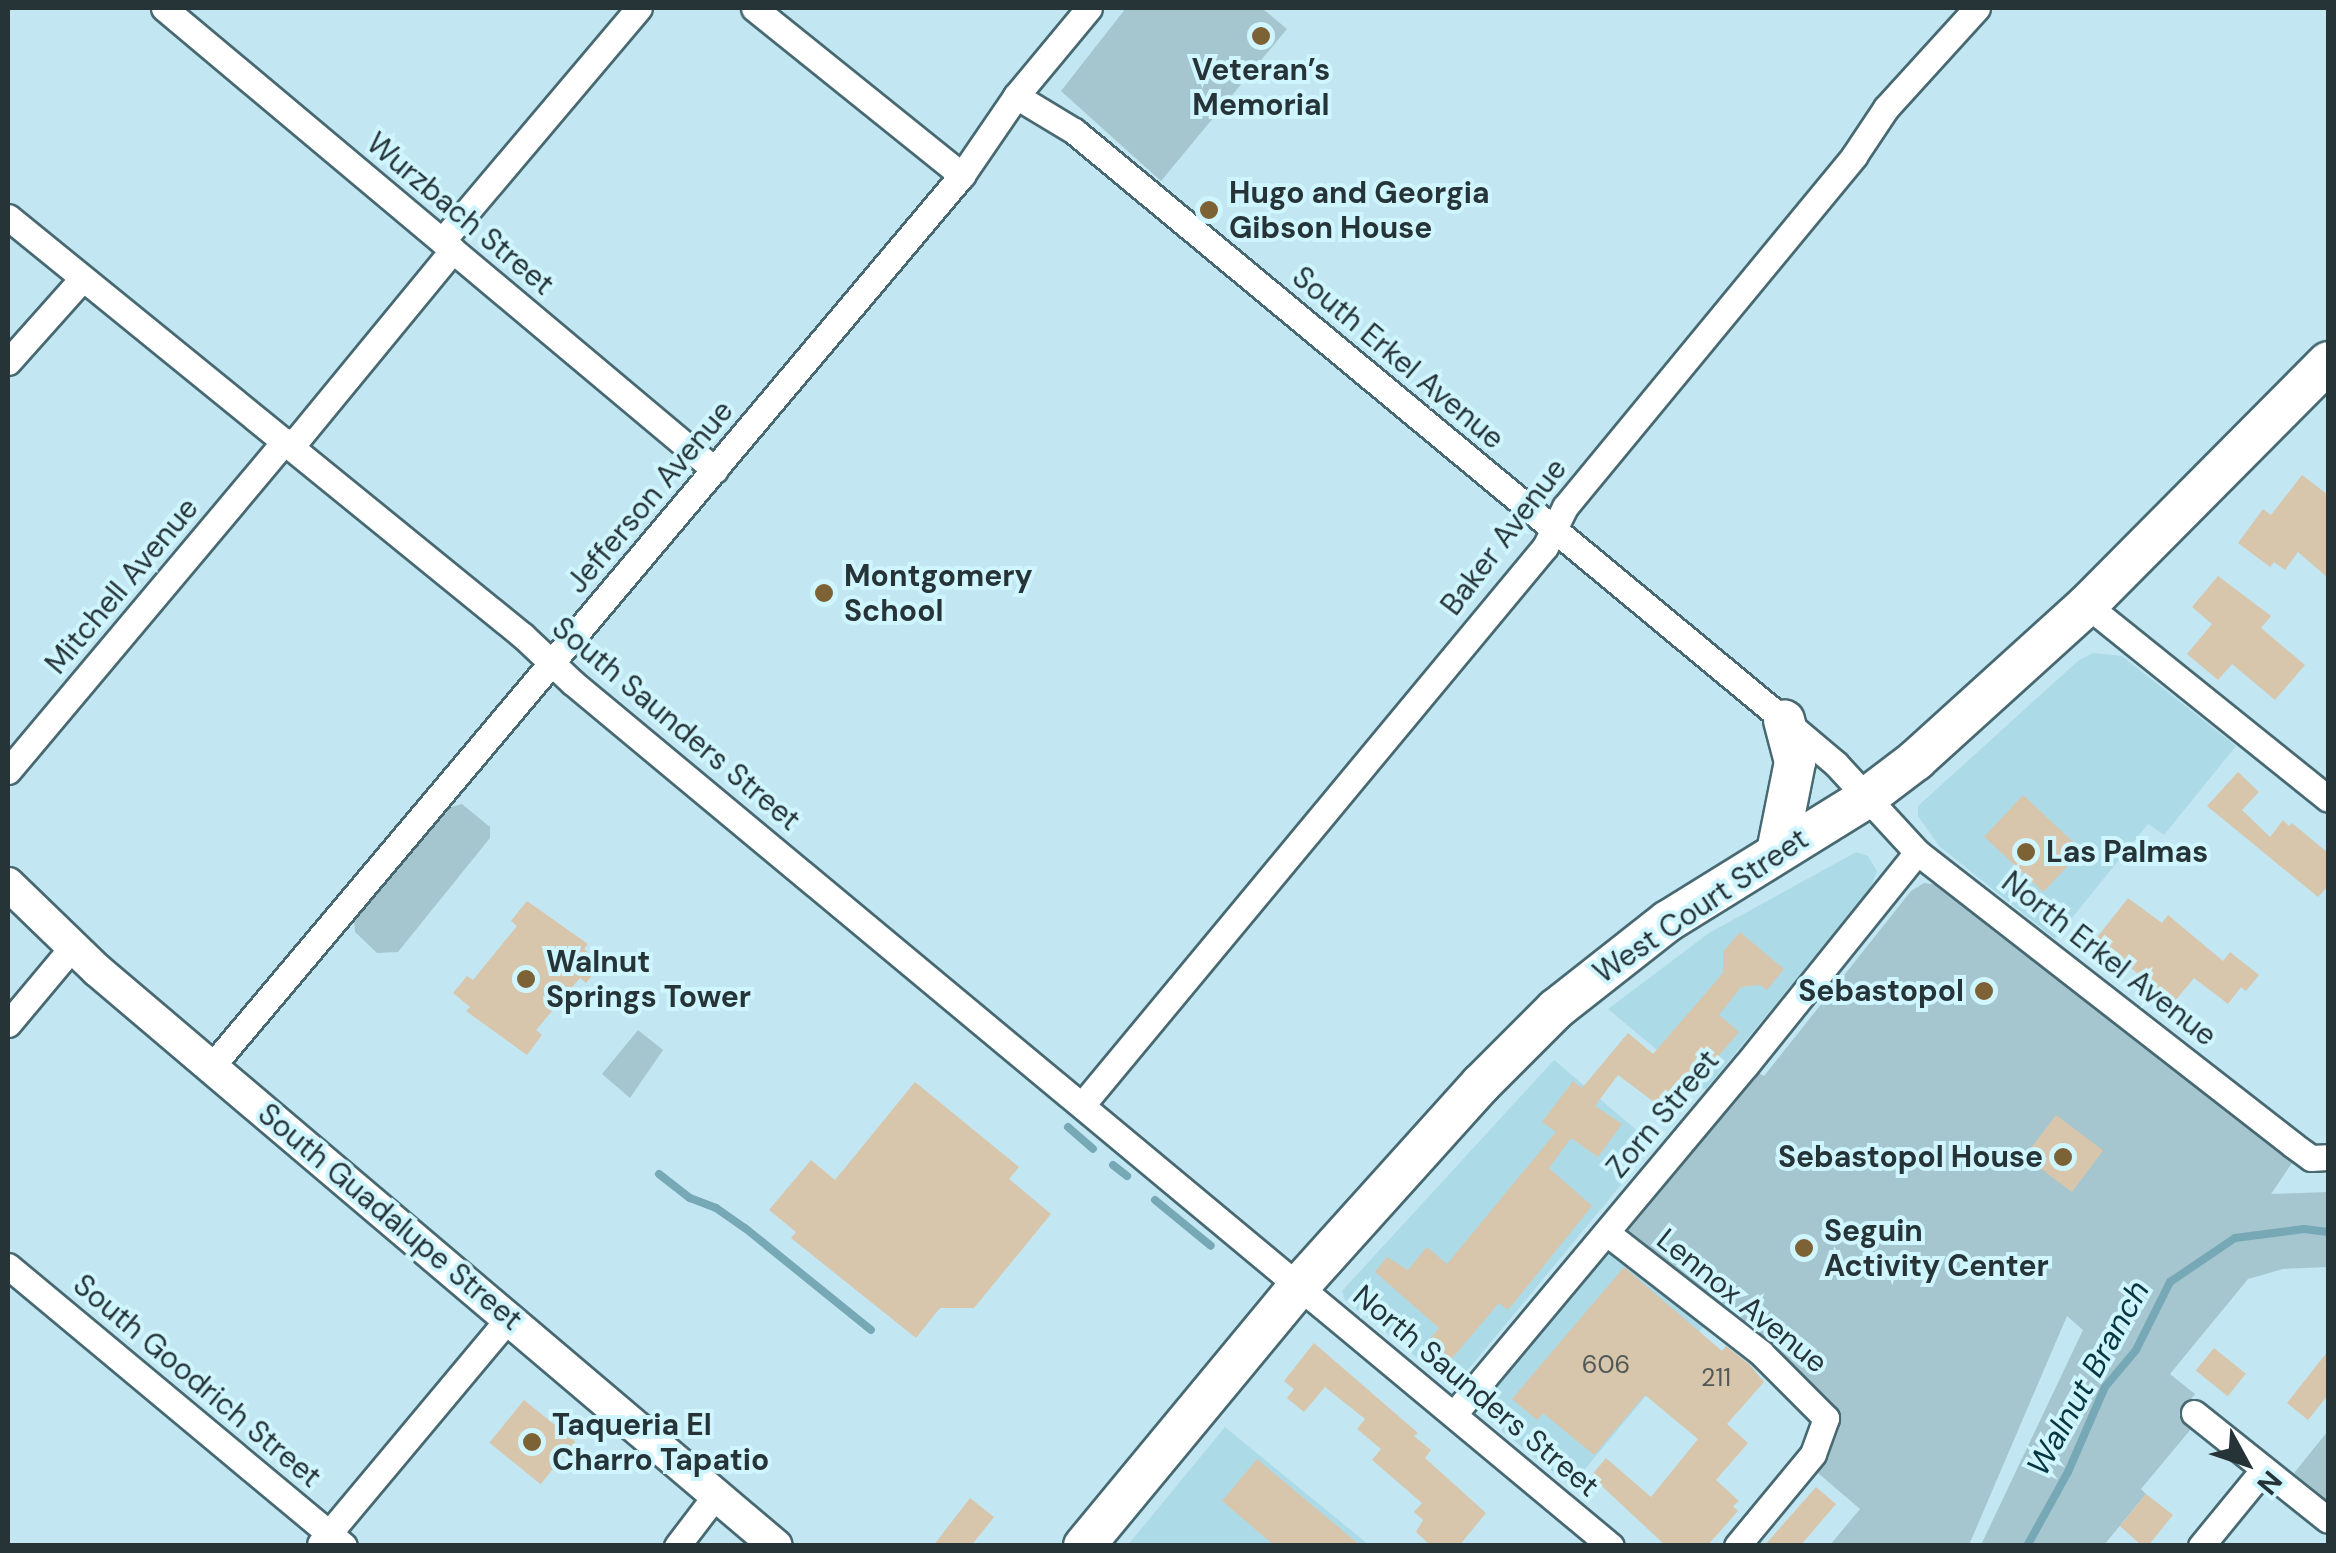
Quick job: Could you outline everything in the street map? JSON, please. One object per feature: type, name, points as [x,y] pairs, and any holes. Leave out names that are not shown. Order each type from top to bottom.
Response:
[{"type":"main road","name":"West Court Street","points":[[1084,1546],[1299,1286],[1481,1084],[1556,1009],[1668,921],[1866,798],[1964,720],[2087,605],[2328,362]]},
{"type":"main road","points":[[1777,852],[1796,762],[1784,720]]},
{"type":"street","name":"Wurzbach Street","points":[[164,8],[714,470]]},
{"type":"street","name":"Mitchell Avenue","points":[[8,772],[288,444],[639,8]]},
{"type":"street","points":[[754,8],[962,175]]},
{"type":"street","name":"Jefferson Avenue","points":[[212,1066],[962,175],[1016,96],[1090,8]]},
{"type":"street","name":"Baker Avenue","points":[[1082,1105],[1545,547],[1565,507],[1854,156],[1886,108],[1977,8]]},
{"type":"street","name":"South Erkel Avenue","points":[[1016,96],[1074,131],[1784,720],[1866,798]]},
{"type":"street","name":"South Saunders Street","points":[[8,217],[523,636],[551,665],[1299,1286]]},
{"type":"street","points":[[8,362],[81,280]]},
{"type":"street","points":[[2087,605],[2328,799]]},
{"type":"street","name":"North Erkel Avenue","points":[[1866,798],[1916,852],[2293,1145],[2325,1158]]},
{"type":"street","name":"Zorn Street","points":[[1454,1414],[1607,1233],[1916,852]]},
{"type":"street","name":"South Guadalupe Street","points":[[8,884],[97,970],[776,1546]]},
{"type":"street","points":[[8,1024],[74,945]]},
{"type":"street","name":"Lennox Avenue","points":[[1607,1233],[1761,1352],[1822,1410],[1826,1426],[1813,1454],[1736,1546]]},
{"type":"street","name":"South Goodrich Street","points":[[8,1266],[331,1542]]},
{"type":"street","name":"North Saunders Street","points":[[1299,1286],[1611,1546]]},
{"type":"street","points":[[331,1542],[510,1318]]},
{"type":"street","points":[[2194,1413],[2328,1520]]},
{"type":"street","points":[[2201,1546],[2264,1469]]},
{"type":"street","points":[[676,1546],[716,1496]]},
{"type":"shaded area","points":[[1126,8],[1262,8],[1287,29],[1161,181],[1061,91]]},
{"type":"shaded area","points":[[2093,653],[2122,656],[2236,746],[2164,835],[2148,824],[2055,939],[1939,846],[1918,816],[1918,806],[2079,660]]},
{"type":"shaded area","points":[[462,804],[490,827],[490,838],[398,952],[377,953],[355,932],[354,919],[451,807]]},
{"type":"shaded area","points":[[1856,852],[1868,856],[1877,871],[1870,889],[1705,1090],[1608,1009],[1709,933]]},
{"type":"shaded area","points":[[1924,883],[1940,885],[2292,1163],[2271,1194],[2328,1192],[2328,1267],[2283,1269],[2248,1279],[2170,1374],[2195,1394],[2179,1415],[2191,1429],[2141,1489],[2146,1494],[2104,1545],[1981,1545],[2083,1330],[2067,1316],[1969,1545],[1830,1545],[1860,1509],[1811,1467],[1834,1428],[1623,1237],[1759,1073],[1764,1076],[1911,891]]},
{"type":"shaded area","points":[[638,1030],[663,1050],[630,1098],[602,1074]]},
{"type":"shaded area","points":[[1554,1060],[1654,1145],[1472,1365],[1460,1378],[1444,1379],[1345,1300],[1342,1291]]},
{"type":"shaded area","points":[[1609,1248],[1620,1252],[1704,1326],[1571,1486],[1487,1419],[1481,1404]]},
{"type":"shaded area","points":[[1225,1427],[1369,1545],[1127,1546]]},
{"type":"shaded area","points":[[2328,1431],[2328,1501],[2294,1473]]},
{"type":"building","points":[[2302,475],[2328,495],[2328,578],[2298,552],[2285,570],[2274,562],[2270,567],[2238,543],[2263,509],[2271,515]]},
{"type":"building","points":[[2218,576],[2271,616],[2261,628],[2305,665],[2275,700],[2232,664],[2218,680],[2187,654],[2212,624],[2192,607]]},
{"type":"building","points":[[2238,772],[2259,792],[2242,810],[2270,837],[2283,820],[2328,853],[2328,886],[2318,897],[2207,806]]},
{"type":"building","points":[[2023,795],[2082,850],[2043,892],[1984,837]]},
{"type":"building","points":[[2128,898],[2162,923],[2168,915],[2223,961],[2230,952],[2259,975],[2246,991],[2241,987],[2228,1004],[2194,978],[2174,1002],[2095,940]]},
{"type":"building","name":"Walnut Springs Tower","points":[[527,901],[588,944],[584,949],[602,963],[586,983],[580,978],[536,1030],[542,1035],[527,1055],[466,1011],[470,1007],[453,993],[467,976],[473,980],[517,926],[511,921]]},
{"type":"building","points":[[1740,932],[1784,969],[1767,990],[1760,985],[1741,987],[1719,1015],[1739,1032],[1670,1114],[1618,1075],[1595,1106],[1622,1124],[1598,1157],[1571,1138],[1549,1168],[1592,1206],[1508,1310],[1499,1303],[1448,1363],[1425,1345],[1439,1328],[1375,1272],[1387,1257],[1408,1270],[1427,1247],[1447,1264],[1556,1132],[1542,1122],[1573,1081],[1582,1088],[1628,1033],[1653,1054],[1723,973],[1723,952]]},
{"type":"building","points":[[915,1082],[1019,1167],[1009,1179],[1051,1214],[974,1308],[940,1308],[916,1338],[791,1238],[796,1232],[769,1210],[811,1160],[835,1180]]},
{"type":"building","points":[[2056,1115],[2103,1151],[2072,1192],[2025,1157]]},
{"type":"building","points":[[1624,1267],[1722,1351],[1726,1346],[1749,1364],[1764,1382],[1727,1424],[1748,1443],[1716,1480],[1739,1501],[1733,1506],[1738,1511],[1707,1546],[1666,1546],[1591,1476],[1606,1458],[1651,1497],[1698,1439],[1645,1395],[1594,1455],[1543,1413],[1537,1420],[1512,1399]]},
{"type":"building","points":[[1314,1343],[1418,1433],[1414,1436],[1431,1450],[1425,1458],[1486,1513],[1459,1546],[1431,1546],[1416,1532],[1423,1520],[1414,1512],[1422,1503],[1372,1460],[1381,1449],[1357,1429],[1365,1419],[1325,1387],[1304,1412],[1287,1398],[1294,1389],[1284,1381]]},
{"type":"building","points":[[2214,1348],[2246,1374],[2228,1396],[2196,1371]]},
{"type":"building","points":[[2328,1351],[2328,1395],[2308,1420],[2287,1403]]},
{"type":"building","name":"Taqueria El Charro Tapatio","points":[[524,1400],[575,1442],[541,1484],[489,1443]]},
{"type":"building","points":[[1257,1459],[1361,1546],[1275,1546],[1222,1501]]},
{"type":"building","points":[[1816,1487],[1836,1504],[1800,1546],[1764,1546]]},
{"type":"building","points":[[2146,1494],[2173,1515],[2148,1546],[2142,1546],[2120,1526]]},
{"type":"building","points":[[970,1498],[994,1517],[971,1546],[933,1546]]},
{"type":"waterway","points":[[1068,1127],[1093,1149]]},
{"type":"waterway","points":[[1113,1165],[1127,1176]]},
{"type":"waterway","points":[[659,1174],[690,1198],[716,1208],[745,1228],[871,1330]]},
{"type":"waterway","points":[[1155,1200],[1211,1246]]},
{"type":"waterway","name":"Walnut Branch","points":[[2027,1546],[2068,1472],[2105,1387],[2136,1350],[2170,1282],[2235,1238],[2304,1229],[2328,1232]]},
{"type":"place","name":"Veteran’s Memorial","points":[[1261,36]]},
{"type":"place","name":"Hugo and Georgia Gibson House","points":[[1209,210]]},
{"type":"place","name":"Montgomery School","points":[[824,593]]},
{"type":"place","name":"Las Palmas","points":[[2026,852]]},
{"type":"place","name":"Walnut Springs Tower","points":[[526,979]]},
{"type":"place","name":"Sebastopol","points":[[1984,991]]},
{"type":"place","name":"Sebastopol House","points":[[2063,1157]]},
{"type":"place","name":"Seguin Activity Center","points":[[1804,1248]]},
{"type":"place","name":"Taqueria El Charro Tapatio","points":[[532,1442]]}]
